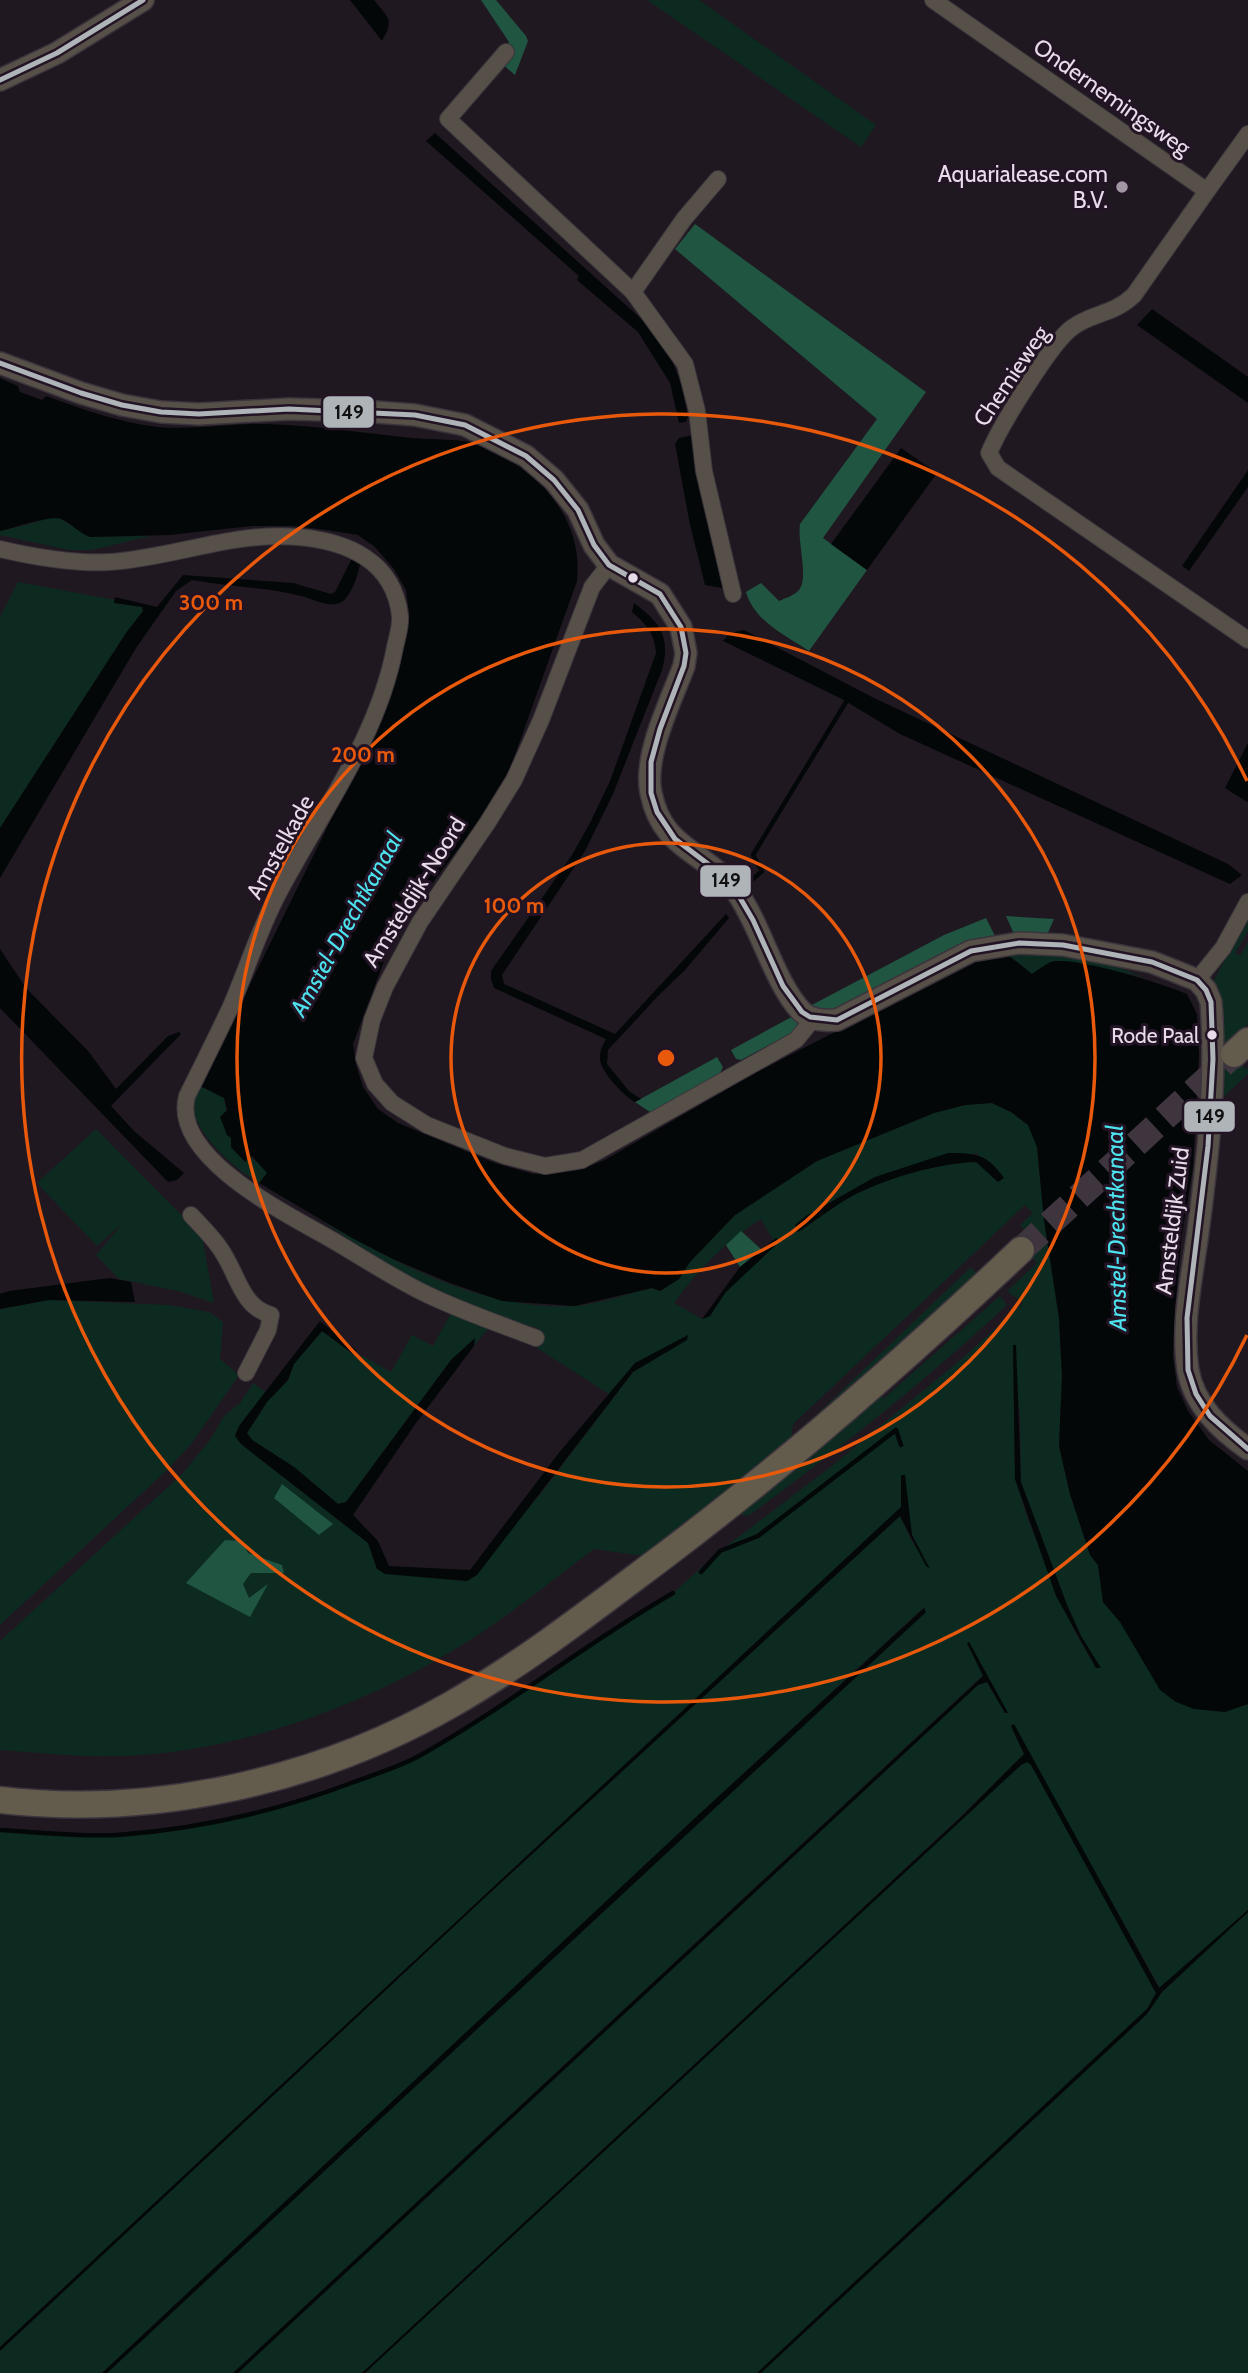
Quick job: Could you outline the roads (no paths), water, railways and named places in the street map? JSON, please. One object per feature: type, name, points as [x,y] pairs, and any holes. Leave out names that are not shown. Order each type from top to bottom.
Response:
[{"type":"main road","points":[[0,1800],[61,1804],[111,1803],[212,1792],[284,1775],[358,1750],[452,1704],[550,1640],[724,1510],[875,1386],[1021,1250]]},
{"type":"street","name":"Ondernemingsweg","points":[[933,0],[1207,191]]},
{"type":"street","points":[[0,80],[57,53],[138,1]]},
{"type":"street","points":[[506,52],[448,119],[633,292],[685,365],[697,411],[704,471],[733,594]]},
{"type":"street","points":[[1207,191],[1248,134]]},
{"type":"street","points":[[633,292],[684,219],[718,179]]},
{"type":"street","name":"Chemieweg","points":[[1207,191],[1134,295],[1123,306],[1071,328],[1057,343],[996,435],[989,453],[998,468],[1248,640]]},
{"type":"street","points":[[0,363],[81,393],[122,405],[161,412],[199,414],[289,409],[415,415],[465,425],[526,456],[554,480],[578,510],[594,545],[609,565],[660,594],[681,626],[686,653],[684,666],[651,760],[650,789],[654,810],[664,828],[678,842],[717,872],[735,890],[791,997],[804,1014],[813,1019],[837,1020],[971,951],[1003,944],[1063,945],[1105,952],[1152,962],[1197,980],[1223,948],[1248,902]]},
{"type":"street","name":"Amstelkade","points":[[0,549],[84,562],[111,562],[261,536],[300,537],[337,544],[361,554],[383,570],[395,596],[400,618],[390,675],[361,744],[277,895],[230,1007],[184,1106],[194,1135],[206,1153],[225,1172],[253,1193],[421,1292],[536,1338]]},
{"type":"street","name":"Amsteldijk-Noord","points":[[609,565],[592,587],[541,720],[513,780],[420,922],[385,987],[372,1020],[364,1058],[375,1084],[392,1103],[427,1125],[505,1156],[545,1166],[582,1160],[796,1040],[813,1019]]},
{"type":"street","name":"Amsteldijk Zuid","points":[[1197,980],[1206,990],[1211,1002],[1210,1113],[1206,1166],[1187,1310],[1188,1371],[1198,1398],[1210,1416],[1223,1432],[1248,1449]]},
{"type":"street","points":[[191,1215],[222,1251],[246,1298],[263,1313],[271,1315],[268,1330],[246,1373]]},
{"type":"water","points":[[350,0],[374,0],[383,11],[389,23],[382,41]]},
{"type":"water","points":[[435,133],[648,325],[671,358],[682,386],[688,417],[686,422],[679,423],[670,383],[638,332],[577,280],[579,276],[426,141]]},
{"type":"water","points":[[1152,309],[1248,377],[1248,403],[1137,325]]},
{"type":"water","name":"Amstel-Drechtkanaal","points":[[0,378],[18,386],[20,392],[42,400],[46,396],[101,415],[158,427],[282,425],[473,443],[520,467],[552,497],[564,516],[573,536],[577,581],[510,769],[477,824],[418,902],[387,953],[353,1044],[363,1087],[378,1109],[398,1123],[492,1162],[533,1174],[579,1170],[605,1160],[755,1073],[969,963],[1003,951],[1032,974],[1051,962],[1078,963],[1140,978],[1187,994],[1197,1014],[1199,1056],[1193,1168],[1182,1234],[1173,1356],[1177,1387],[1188,1411],[1209,1440],[1248,1471],[1248,1704],[1225,1712],[1194,1709],[1176,1702],[1160,1690],[1120,1622],[1103,1602],[1098,1565],[1090,1555],[1070,1494],[1059,1446],[1062,1376],[1059,1318],[1044,1220],[1037,1147],[1028,1125],[1011,1112],[992,1103],[965,1105],[934,1113],[817,1161],[735,1215],[690,1262],[679,1279],[660,1291],[652,1288],[575,1306],[502,1301],[450,1283],[354,1239],[259,1183],[267,1173],[252,1156],[245,1162],[231,1147],[231,1138],[227,1135],[220,1117],[227,1110],[224,1098],[200,1086],[377,726],[404,637],[409,612],[406,590],[394,569],[375,547],[358,535],[327,530],[293,526],[252,526],[169,535],[90,537],[56,518],[0,531]]},
{"type":"water","points":[[693,435],[727,589],[705,585],[690,525],[675,444],[679,438]]},
{"type":"water","points":[[901,448],[937,473],[867,570],[831,544]]},
{"type":"water","points":[[1248,470],[1248,487],[1189,571],[1182,566]]},
{"type":"water","points":[[356,558],[360,563],[354,584],[345,599],[338,604],[277,591],[192,580],[176,591],[136,648],[0,878],[0,828],[143,611],[142,607],[114,603],[115,597],[157,607],[183,575],[293,583],[331,594],[335,592],[351,560]]},
{"type":"water","points":[[634,603],[651,617],[661,631],[665,648],[662,670],[613,794],[585,851],[502,975],[504,984],[615,1034],[726,914],[729,918],[685,970],[608,1050],[607,1064],[629,1091],[641,1099],[635,1102],[614,1084],[602,1065],[600,1054],[606,1039],[494,988],[491,979],[491,971],[572,855],[610,781],[656,653],[649,630],[632,612]]},
{"type":"water","points":[[744,630],[874,698],[1228,864],[1242,875],[1230,884],[900,734],[842,699],[723,641],[730,633]]},
{"type":"water","points":[[1248,743],[1248,800],[1247,802],[1225,788]]},
{"type":"water","points":[[0,949],[26,988],[89,1052],[116,1089],[168,1036],[179,1032],[181,1034],[111,1106],[134,1131],[184,1173],[177,1180],[168,1182],[0,1008]]},
{"type":"water","points":[[948,1153],[980,1156],[992,1164],[1004,1178],[998,1182],[976,1162],[914,1172],[854,1195],[798,1232],[795,1225],[806,1216],[875,1177]]},
{"type":"water","points":[[776,1238],[779,1242],[725,1293],[710,1316],[702,1319],[740,1267]]},
{"type":"water","points":[[110,1278],[131,1282],[135,1302],[49,1300],[0,1309],[0,1294],[9,1291]]},
{"type":"water","points":[[320,1321],[356,1350],[357,1357],[322,1331],[294,1364],[288,1380],[267,1402],[247,1433],[252,1440],[294,1467],[338,1504],[346,1502],[451,1360],[475,1338],[474,1346],[416,1423],[353,1515],[378,1541],[389,1566],[470,1570],[558,1454],[635,1363],[688,1335],[687,1340],[633,1372],[477,1575],[467,1581],[385,1574],[377,1569],[368,1543],[241,1444],[235,1436],[239,1426]]},
{"type":"water","points":[[1013,1345],[1016,1345],[1021,1482],[1067,1605],[1081,1636],[1101,1668],[1096,1668],[1056,1596],[1015,1479]]},
{"type":"water","points":[[901,1475],[905,1475],[912,1535],[930,1569],[900,1516],[479,1903],[0,2351],[0,2347],[901,1507]]},
{"type":"water","points":[[924,1608],[926,1612],[107,2373],[102,2373],[695,1818]]},
{"type":"water","points":[[969,1642],[1008,1713],[1005,1713],[987,1682],[978,1685],[238,2373],[233,2373],[983,1676],[967,1643]]},
{"type":"water","points":[[1014,1724],[1159,1988],[1248,1912],[1162,1992],[1147,2014],[761,2373],[757,2373],[1147,2009],[1156,1993],[1031,1765],[1027,1762],[1021,1765],[362,2373],[960,1818],[1024,1754],[1011,1726]]},
{"type":"waterway","points":[[753,879],[762,871],[753,855],[846,702]]},
{"type":"waterway","points":[[701,1572],[720,1551],[758,1536],[896,1430],[901,1445]]},
{"type":"waterway","points":[[0,1830],[89,1835],[148,1832],[238,1817],[325,1792],[419,1756],[484,1717],[673,1593]]},
{"type":"tunnel","points":[[1021,1250],[1234,1054]]},
{"type":"place","name":"Aquarialease.com B.V.","points":[[1122,187]]},
{"type":"place","name":"Rode Paal","points":[[1212,1035]]}]
